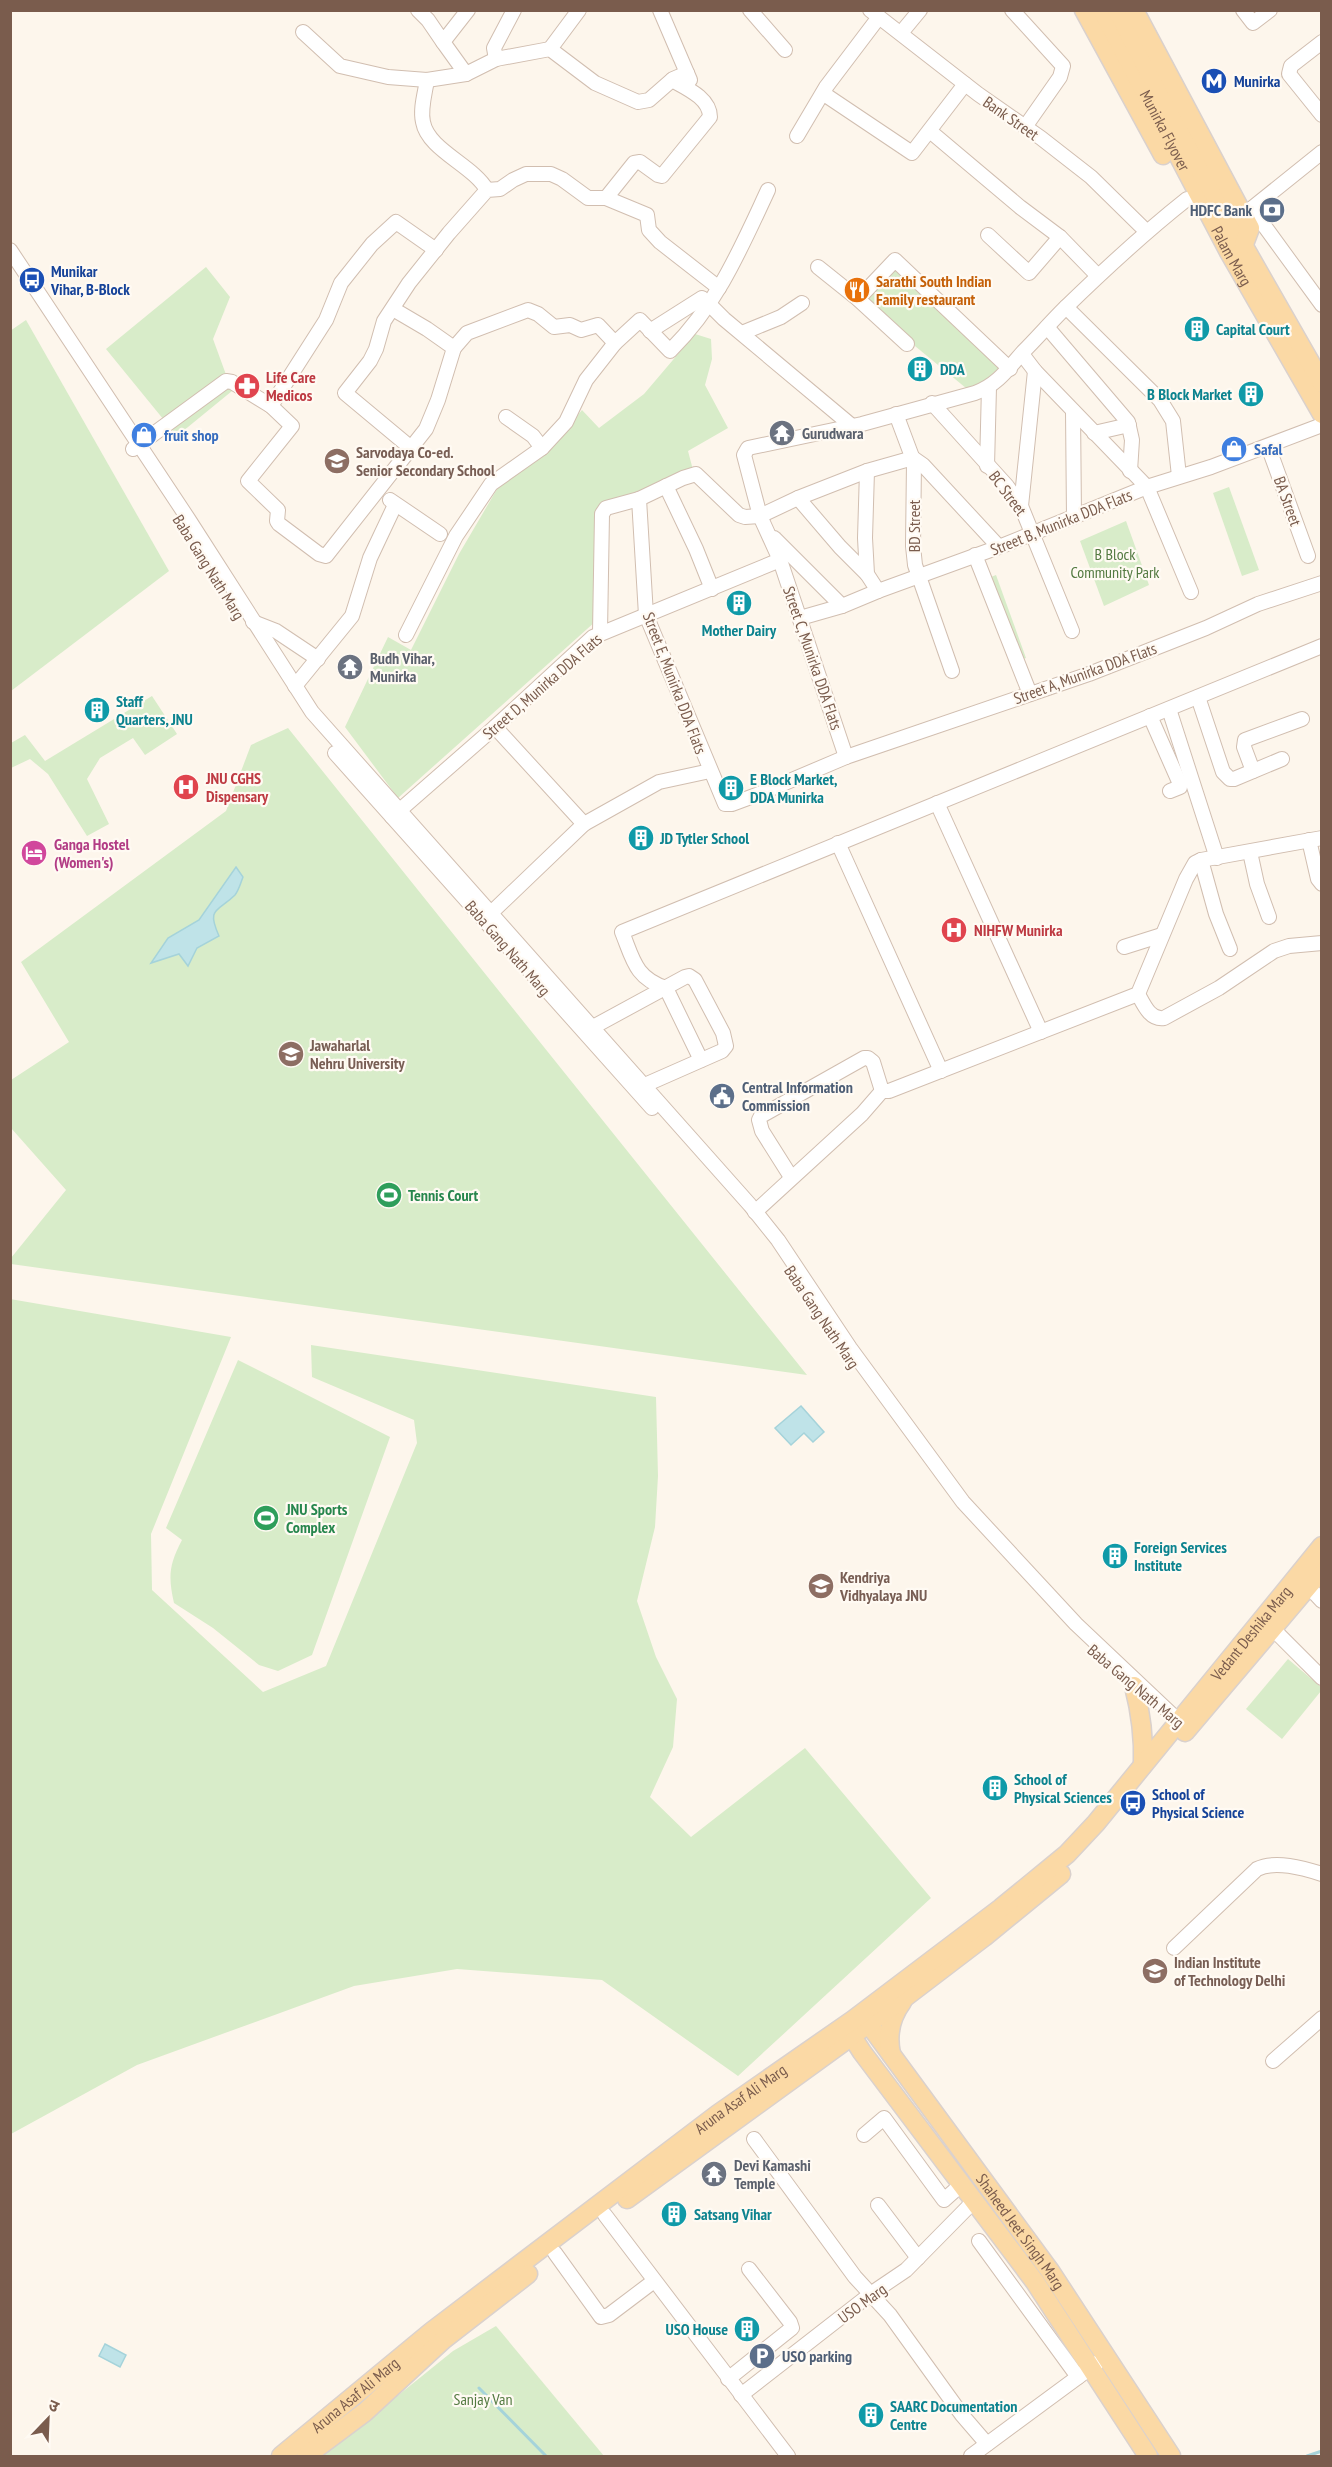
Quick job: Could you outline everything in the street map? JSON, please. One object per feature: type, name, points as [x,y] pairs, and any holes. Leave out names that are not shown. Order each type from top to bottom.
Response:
[{"type":"main road","name":"Palam Marg","points":[[1084,10],[1202,199],[1211,245],[1237,248]]},
{"type":"main road","name":"Munirka Flyover","points":[[1102,10],[1202,199],[1237,248]]},
{"type":"main road","name":"Munirka Flyover","points":[[1117,10],[1191,154],[1202,199]]},
{"type":"main road","name":"Palam Marg","points":[[1134,10],[1248,212],[1250,228],[1237,248]]},
{"type":"main road","name":"Palam Marg","points":[[1237,248],[1322,383]]},
{"type":"main road","name":"Palam Marg","points":[[1237,248],[1322,414]]},
{"type":"main road","name":"Vedant Deshika Marg","points":[[1181,1724],[1267,1623],[1322,1546]]},
{"type":"main road","name":"Vedant Deshika Marg","points":[[1267,1623],[1308,1586],[1322,1570]]},
{"type":"main road","points":[[1134,1686],[1141,1712],[1144,1738],[1143,1765]]},
{"type":"main road","name":"Aruna Asaf Ali Marg","points":[[281,2457],[432,2332],[865,2019],[1002,1908],[1066,1854],[1096,1823],[1143,1765],[1181,1724]]},
{"type":"main road","name":"Aruna Asaf Ali Marg","points":[[865,2019],[904,1998],[1032,1900],[1080,1856],[1109,1826],[1181,1724]]},
{"type":"main road","points":[[891,2054],[889,2039],[891,2024],[904,1998]]},
{"type":"main road","name":"Shaheed Jeet Singh Marg","points":[[865,2019],[1050,2271],[1171,2457]]},
{"type":"main road","name":"Shaheed Jeet Singh Marg","points":[[849,2030],[1035,2282],[1085,2372],[1148,2457]]},
{"type":"main road","name":"Aruna Asaf Ali Marg","points":[[306,2457],[365,2412],[443,2340],[723,2120]]},
{"type":"street","points":[[417,10],[428,20],[466,74]]},
{"type":"street","points":[[443,42],[468,10]]},
{"type":"street","points":[[496,59],[494,48],[514,10]]},
{"type":"street","points":[[303,32],[340,66],[388,77],[427,80],[466,74],[496,59],[550,49],[579,10]]},
{"type":"street","points":[[750,10],[785,50]]},
{"type":"street","points":[[901,33],[920,10]]},
{"type":"street","points":[[1012,10],[1061,62],[1063,69],[1053,88],[1025,127]]},
{"type":"street","points":[[1243,10],[1254,23],[1270,10]]},
{"type":"street","points":[[606,198],[634,163],[640,162],[662,176],[710,117],[709,111],[687,73],[663,12]]},
{"type":"street","points":[[797,136],[874,14]]},
{"type":"street","name":"Bank Street","points":[[874,14],[1091,177],[1146,231]]},
{"type":"street","points":[[1322,42],[1291,66],[1289,74],[1322,115]]},
{"type":"street","points":[[550,49],[595,82],[638,102],[649,100],[672,80],[687,73]]},
{"type":"street","points":[[427,80],[422,118],[425,130],[488,190]]},
{"type":"street","points":[[672,80],[698,95]]},
{"type":"street","points":[[825,92],[827,96],[911,153],[915,152],[931,132],[965,84]]},
{"type":"street","points":[[931,132],[1020,207],[1060,237],[1098,276]]},
{"type":"street","points":[[1322,152],[1248,212],[1322,305]]},
{"type":"street","points":[[411,448],[345,393],[370,361],[384,321],[409,283],[488,190],[500,189],[526,174],[547,173],[562,179],[588,198],[606,198],[647,215],[649,230],[660,242],[719,288]]},
{"type":"street","points":[[650,331],[706,301],[719,288],[768,190]]},
{"type":"street","points":[[842,606],[768,532],[760,516],[744,455],[748,448],[852,426],[975,393],[989,387],[1010,369],[1066,307],[1146,231],[1202,199]]},
{"type":"street","points":[[271,406],[326,320],[341,283],[372,244],[396,222],[436,250]]},
{"type":"street","points":[[988,235],[1029,273],[1060,237]]},
{"type":"street","name":"Baba Gang Nath Marg","points":[[10,250],[71,349]]},
{"type":"street","points":[[858,299],[896,260],[1010,369]]},
{"type":"street","name":"Baba Gang Nath Marg","points":[[10,263],[136,447],[302,712],[359,782],[395,814],[492,912],[593,1027],[674,1131],[760,1228],[924,1457],[1071,1629],[1134,1686],[1181,1724]]},
{"type":"street","points":[[818,267],[858,299],[907,344]]},
{"type":"street","points":[[406,635],[456,536],[491,484],[542,448],[566,422],[586,380],[615,343],[638,320],[670,351],[691,330],[706,301]]},
{"type":"street","points":[[706,301],[852,426]]},
{"type":"street","points":[[742,333],[781,318],[802,303]]},
{"type":"street","points":[[1066,307],[1160,400],[1173,421],[1179,476]]},
{"type":"street","points":[[393,309],[454,348]]},
{"type":"street","points":[[136,447],[227,380],[271,406],[292,426],[248,482],[276,507],[279,524],[319,554],[326,556],[426,429],[454,348],[467,333],[528,310],[538,314],[554,327],[570,325],[581,330],[598,325],[615,343]]},
{"type":"street","points":[[1047,327],[1129,424],[1132,440],[1130,471]]},
{"type":"street","points":[[1022,354],[1035,371],[1147,487],[1191,592]]},
{"type":"street","points":[[1021,506],[1035,371]]},
{"type":"street","points":[[987,466],[989,387]]},
{"type":"street","name":"BC Street","points":[[932,404],[1021,506],[1072,631]]},
{"type":"street","points":[[1073,411],[1074,517]]},
{"type":"street","name":"BD Street","points":[[896,414],[913,458],[913,546],[918,576],[952,671]]},
{"type":"street","points":[[506,417],[533,436],[542,448]]},
{"type":"street","points":[[1094,433],[1129,424]]},
{"type":"street","name":"Street B, Munirka DDA Flats","points":[[800,618],[842,606],[999,547],[1147,487],[1322,425]]},
{"type":"street","name":"BA Street","points":[[1268,446],[1308,556]]},
{"type":"street","points":[[600,632],[602,514],[606,508],[639,499],[696,474],[739,515],[760,516],[798,498],[867,471],[913,458],[923,465],[999,547]]},
{"type":"street","points":[[867,471],[865,538],[867,574]]},
{"type":"street","points":[[666,486],[712,589]]},
{"type":"street","points":[[379,491],[395,505],[440,534]]},
{"type":"street","points":[[798,498],[840,548],[867,574],[878,591]]},
{"type":"street","name":"Street E, Munirka DDA Flats","points":[[639,499],[646,615],[722,801],[728,805],[846,757]]},
{"type":"street","points":[[295,686],[352,616],[370,558],[395,505]]},
{"type":"street","name":"Street C, Munirka DDA Flats","points":[[768,532],[780,560],[846,757]]},
{"type":"street","points":[[840,548],[865,538]]},
{"type":"street","points":[[975,555],[1030,694]]},
{"type":"street","name":"Baba Gang Nath Marg","points":[[207,557],[295,686],[395,814],[639,1087],[755,1212],[778,1240],[816,1304]]},
{"type":"street","name":"Street D, Munirka DDA Flats","points":[[395,814],[600,632],[780,560]]},
{"type":"street","name":"Street A, Munirka DDA Flats","points":[[846,757],[1089,674],[1206,628],[1258,604],[1322,583]]},
{"type":"street","points":[[253,622],[276,631],[318,659]]},
{"type":"street","points":[[701,1060],[666,988],[645,979],[621,932],[1322,646]]},
{"type":"street","points":[[1198,697],[1226,776],[1234,779],[1282,759]]},
{"type":"street","points":[[1168,708],[1217,858]]},
{"type":"street","points":[[1150,716],[1180,784],[1180,787],[1170,791]]},
{"type":"street","points":[[1253,771],[1244,747],[1245,740],[1302,719]]},
{"type":"street","points":[[495,727],[584,824]]},
{"type":"street","points":[[492,912],[584,824],[659,782],[710,771]]},
{"type":"street","points":[[937,803],[1041,1032]]},
{"type":"street","points":[[838,843],[941,1071]]},
{"type":"street","points":[[755,1212],[862,1114],[882,1091],[889,1091],[1138,994],[1186,879],[1195,863],[1250,852],[1316,845],[1318,879],[1322,884]]},
{"type":"street","points":[[1250,852],[1257,884],[1269,917]]},
{"type":"street","points":[[1201,860],[1216,914],[1230,949]]},
{"type":"street","points":[[1124,947],[1162,935]]},
{"type":"street","points":[[1138,994],[1153,1016],[1164,1018],[1219,988],[1274,951],[1289,946],[1322,943]]},
{"type":"street","points":[[593,1027],[685,977],[692,977],[723,1033],[726,1042],[724,1049],[639,1087]]},
{"type":"street","points":[[791,1178],[762,1131],[759,1120],[761,1116],[864,1058],[873,1062],[882,1091]]},
{"type":"street","name":"Baba Gang Nath Marg","points":[[1022,1572],[1181,1724]]},
{"type":"street","points":[[1308,1586],[1322,1601]]},
{"type":"street","points":[[1267,1623],[1322,1678]]},
{"type":"street","points":[[1174,1948],[1257,1869],[1263,1866],[1277,1865],[1322,1874]]},
{"type":"street","points":[[1273,2061],[1322,2018]]},
{"type":"street","points":[[864,2135],[885,2118],[944,2200],[962,2184]]},
{"type":"street","points":[[754,2139],[855,2277],[890,2315],[962,2415],[987,2444]]},
{"type":"street","name":"USO Marg","points":[[741,2395],[896,2278],[975,2200]]},
{"type":"street","points":[[878,2205],[918,2258]]},
{"type":"street","points":[[604,2215],[788,2457]]},
{"type":"street","points":[[979,2241],[1085,2372]]},
{"type":"street","points":[[555,2253],[601,2317],[609,2315],[654,2281]]},
{"type":"street","points":[[728,2379],[792,2328],[790,2322],[749,2269]]},
{"type":"street","points":[[971,2457],[1107,2356]]},
{"type":"green space","points":[[895,260],[1003,364],[972,393],[858,299]]},
{"type":"green space","points":[[206,267],[230,297],[213,339],[232,391],[177,436],[106,349]]},
{"type":"green space","points":[[26,320],[169,571],[11,691],[10,331]]},
{"type":"green space","points":[[695,334],[711,339],[712,359],[705,385],[728,428],[688,451],[693,470],[598,508],[596,621],[398,798],[345,727],[388,637],[411,650],[459,554],[500,484],[546,453],[582,410],[599,428],[644,394]]},
{"type":"green space","points":[[1229,487],[1259,570],[1242,576],[1213,493]]},
{"type":"green space","name":"B Block Community Park","points":[[1126,521],[1149,585],[1104,606],[1080,541]]},
{"type":"green space","points":[[996,575],[1026,658],[1010,664],[981,581]]},
{"type":"green space","points":[[152,696],[177,734],[145,755],[133,738],[100,758],[87,779],[109,824],[87,836],[48,774],[30,759],[11,768],[11,743],[25,735],[45,761]]},
{"type":"green space","points":[[288,728],[807,1375],[11,1264],[11,1258],[66,1190],[11,1128],[11,1080],[69,1042],[21,962],[226,811],[251,745]]},
{"type":"green space","points":[[10,1299],[231,1337],[151,1534],[152,1590],[263,1692],[326,1666],[417,1443],[414,1420],[312,1377],[311,1345],[656,1397],[658,1476],[655,1527],[637,1601],[656,1657],[677,1699],[673,1747],[650,1797],[691,1837],[805,1748],[931,1898],[738,2076],[602,1980],[457,1969],[354,1986],[137,2065],[11,2134]]},
{"type":"green space","name":"JNU Sports Complex","points":[[238,1360],[390,1437],[312,1655],[278,1671],[259,1665],[213,1628],[174,1603],[171,1585],[172,1564],[182,1540],[166,1528]]},
{"type":"green space","points":[[1288,1659],[1321,1687],[1321,1691],[1282,1739],[1246,1709]]},
{"type":"green space","name":"Sanjay Van","points":[[496,2326],[604,2456],[323,2456],[453,2351]]},
{"type":"water","points":[[236,867],[243,877],[239,888],[235,895],[214,915],[215,927],[219,936],[197,948],[188,966],[179,954],[151,963],[168,938],[199,920]]},
{"type":"water","points":[[801,1406],[824,1432],[813,1442],[804,1433],[791,1445],[775,1428]]},
{"type":"water","points":[[105,2344],[126,2355],[120,2367],[99,2356]]},
{"type":"waterway","points":[[479,2388],[546,2456]]},
{"type":"waterway","points":[[1307,2456],[1322,2451]]},
{"type":"place","name":"Munirka","points":[[1214,81]]},
{"type":"place","name":"HDFC Bank","points":[[1272,210]]},
{"type":"place","name":"Munikar Vihar, B-Block","points":[[32,280]]},
{"type":"place","name":"Sarathi South Indian Family restaurant","points":[[857,290]]},
{"type":"place","name":"Capital Court","points":[[1197,329]]},
{"type":"place","name":"DDA","points":[[920,369]]},
{"type":"place","name":"Life Care Medicos","points":[[247,386]]},
{"type":"place","name":"B Block Market","points":[[1251,394]]},
{"type":"place","name":"Gurudwara","points":[[782,433]]},
{"type":"place","name":"fruit shop","points":[[144,435]]},
{"type":"place","name":"Safal","points":[[1234,449]]},
{"type":"place","name":"Sarvodaya Co-ed. Senior Secondary School","points":[[337,461]]},
{"type":"place","name":"Mother Dairy","points":[[739,603]]},
{"type":"place","name":"Budh Vihar, Munirka","points":[[350,667]]},
{"type":"place","name":"Staff Quarters, JNU","points":[[97,710]]},
{"type":"place","name":"JNU CGHS Dispensary","points":[[186,787]]},
{"type":"place","name":"E Block Market, DDA Munirka","points":[[731,788]]},
{"type":"place","name":"JD Tytler School","points":[[641,838]]},
{"type":"place","name":"Ganga Hostel (Women's)","points":[[34,853]]},
{"type":"place","name":"NIHFW Munirka","points":[[954,930]]},
{"type":"place","name":"Jawaharlal Nehru University","points":[[291,1054]]},
{"type":"place","name":"Central Information Commission","points":[[722,1096]]},
{"type":"place","name":"Tennis Court","points":[[389,1195]]},
{"type":"place","name":"JNU Sports Complex","points":[[266,1518]]},
{"type":"place","name":"Foreign Services Institute","points":[[1115,1556]]},
{"type":"place","name":"Kendriya Vidhyalaya JNU","points":[[821,1586]]},
{"type":"place","name":"School of Physical Sciences","points":[[995,1788]]},
{"type":"place","name":"School of Physical Science","points":[[1133,1803]]},
{"type":"place","name":"Indian Institute of Technology Delhi","points":[[1155,1971]]},
{"type":"place","name":"Devi Kamashi Temple","points":[[714,2174]]},
{"type":"place","name":"Satsang Vihar","points":[[674,2214]]},
{"type":"place","name":"USO House","points":[[747,2329]]},
{"type":"place","name":"USO parking","points":[[762,2356]]},
{"type":"place","name":"SAARC Documentation Centre","points":[[871,2415]]}]
